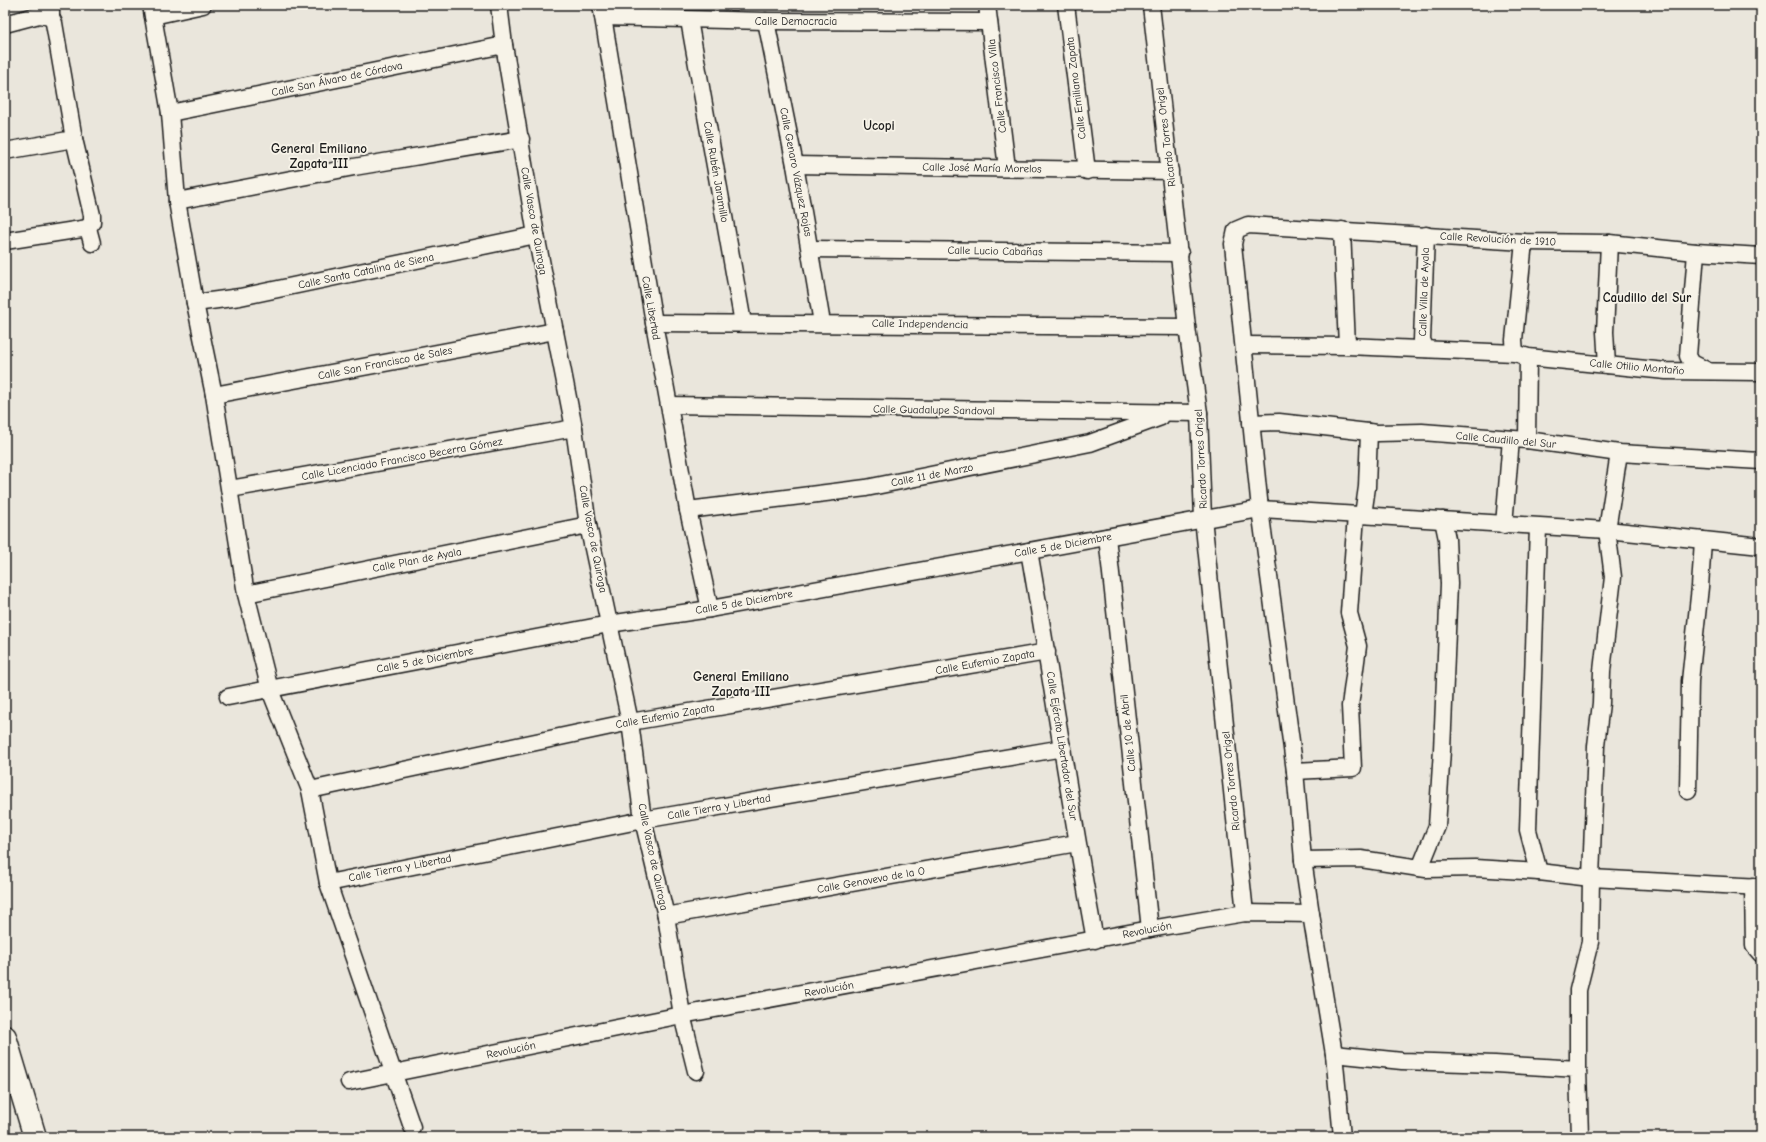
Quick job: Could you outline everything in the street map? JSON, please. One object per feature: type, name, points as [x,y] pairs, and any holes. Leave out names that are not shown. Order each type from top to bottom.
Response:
[{"type":"street","points":[[203,5],[152,10],[170,113],[177,200],[195,303],[214,395],[246,594],[270,690],[310,790],[328,883],[412,1127]]},
{"type":"street","name":"Calle Vasco de Quiroga","points":[[499,5],[504,45],[536,235],[574,428],[588,525],[630,722],[643,820],[666,916],[682,1015],[696,1072]]},
{"type":"street","name":"Calle Francisco Villa","points":[[987,5],[1007,168]]},
{"type":"street","name":"Calle Emiliano Zapata","points":[[1066,5],[1087,170]]},
{"type":"street","name":"Ricardo Torres Origel","points":[[1151,5],[1187,326],[1199,413],[1203,518],[1244,913]]},
{"type":"street","points":[[5,24],[51,11],[74,139],[92,215],[90,236],[5,241]]},
{"type":"street","name":"Calle Democracia","points":[[602,11],[689,20],[766,22],[989,22]]},
{"type":"street","name":"Calle Libertad","points":[[602,11],[668,405],[688,510],[710,608]]},
{"type":"street","name":"Calle Rubén Jaramillo","points":[[689,20],[743,323]]},
{"type":"street","name":"Calle Genaro Vázquez Rojas","points":[[766,22],[795,165],[822,323]]},
{"type":"street","name":"Calle San Álvaro de Córdova","points":[[170,113],[504,45]]},
{"type":"street","points":[[5,151],[74,139]]},
{"type":"street","points":[[177,200],[354,167],[521,139]]},
{"type":"street","name":"Calle José María Morelos","points":[[795,165],[1170,171]]},
{"type":"street","name":"Calle Revolución de 1910","points":[[1244,345],[1233,244],[1236,230],[1248,225],[1524,242],[1609,243],[1696,252],[1761,256]]},
{"type":"street","points":[[1342,230],[1347,346]]},
{"type":"street","name":"Calle Santa Catalina de Siena","points":[[195,303],[240,297],[536,235]]},
{"type":"street","name":"Calle Villa de Ayala","points":[[1426,235],[1422,340],[1426,349]]},
{"type":"street","points":[[1504,525],[1519,440],[1521,355],[1514,340],[1524,242]]},
{"type":"street","points":[[1607,365],[1605,332],[1609,243]]},
{"type":"street","name":"Calle Lucio Cabañas","points":[[810,249],[1180,253]]},
{"type":"street","points":[[1696,252],[1688,356],[1692,363],[1708,372]]},
{"type":"street","name":"Calle Independencia","points":[[654,323],[1187,326]]},
{"type":"street","name":"Calle San Francisco de Sales","points":[[214,395],[555,331]]},
{"type":"street","points":[[1244,345],[1260,509],[1295,771],[1303,860],[1334,1054],[1342,1137]]},
{"type":"street","name":"Calle Otilio Montaño","points":[[1244,345],[1347,346],[1426,349],[1521,355],[1666,371],[1761,372]]},
{"type":"street","name":"Calle Guadalupe Sandoval","points":[[668,405],[1170,414],[1199,413]]},
{"type":"street","name":"Calle 11 de Marzo","points":[[688,510],[866,488],[1090,443],[1170,414]]},
{"type":"street","name":"Calle Caudillo del Sur","points":[[1252,424],[1280,422],[1369,432],[1422,432],[1519,440],[1619,453],[1761,461]]},
{"type":"street","name":"Calle Licenciado Francisco Becerra Gómez","points":[[230,489],[574,428]]},
{"type":"street","points":[[1295,771],[1353,768],[1350,706],[1358,646],[1349,613],[1359,515],[1367,486],[1369,432]]},
{"type":"street","points":[[1580,1137],[1578,990],[1590,942],[1590,878],[1602,671],[1612,577],[1607,530],[1619,453]]},
{"type":"street","name":"Calle 5 de Diciembre","points":[[228,697],[609,624],[710,608],[1107,537],[1203,518],[1260,509],[1504,525],[1607,530],[1761,546]]},
{"type":"street","points":[[1420,868],[1437,826],[1442,750],[1449,584],[1447,539],[1443,520]]},
{"type":"street","name":"Calle Plan de Ayala","points":[[246,594],[588,525]]},
{"type":"street","points":[[1538,527],[1528,830],[1539,872]]},
{"type":"street","name":"Calle 10 de Abril","points":[[1107,537],[1150,929]]},
{"type":"street","points":[[1688,791],[1690,682],[1700,587],[1703,540]]},
{"type":"street","name":"Calle Ejército Libertador del Sur","points":[[1029,551],[1063,748],[1077,843],[1095,940]]},
{"type":"street","name":"Calle Eufemio Zapata","points":[[310,790],[630,722],[1047,652]]},
{"type":"street","name":"Calle Tierra y Libertad","points":[[328,883],[643,820],[1063,748]]},
{"type":"street","name":"Calle Genovevo de la O","points":[[666,916],[1077,843]]},
{"type":"street","points":[[1303,860],[1361,860],[1420,868],[1475,868],[1539,872],[1590,878],[1757,887],[1754,946],[1761,954]]},
{"type":"street","name":"Revolución","points":[[349,1082],[682,1015],[1150,929],[1244,913],[1311,914]]},
{"type":"street","points":[[5,1037],[35,1137]]},
{"type":"street","points":[[1334,1054],[1402,1061],[1495,1064],[1578,1069]]},
{"type":"district","name":"Ucopi","points":[[879,125]]},
{"type":"district","name":"General Emiliano Zapata III","points":[[319,156]]},
{"type":"district","name":"Caudillo del Sur","points":[[1647,297]]},
{"type":"district","name":"General Emiliano Zapata III","points":[[741,684]]}]
